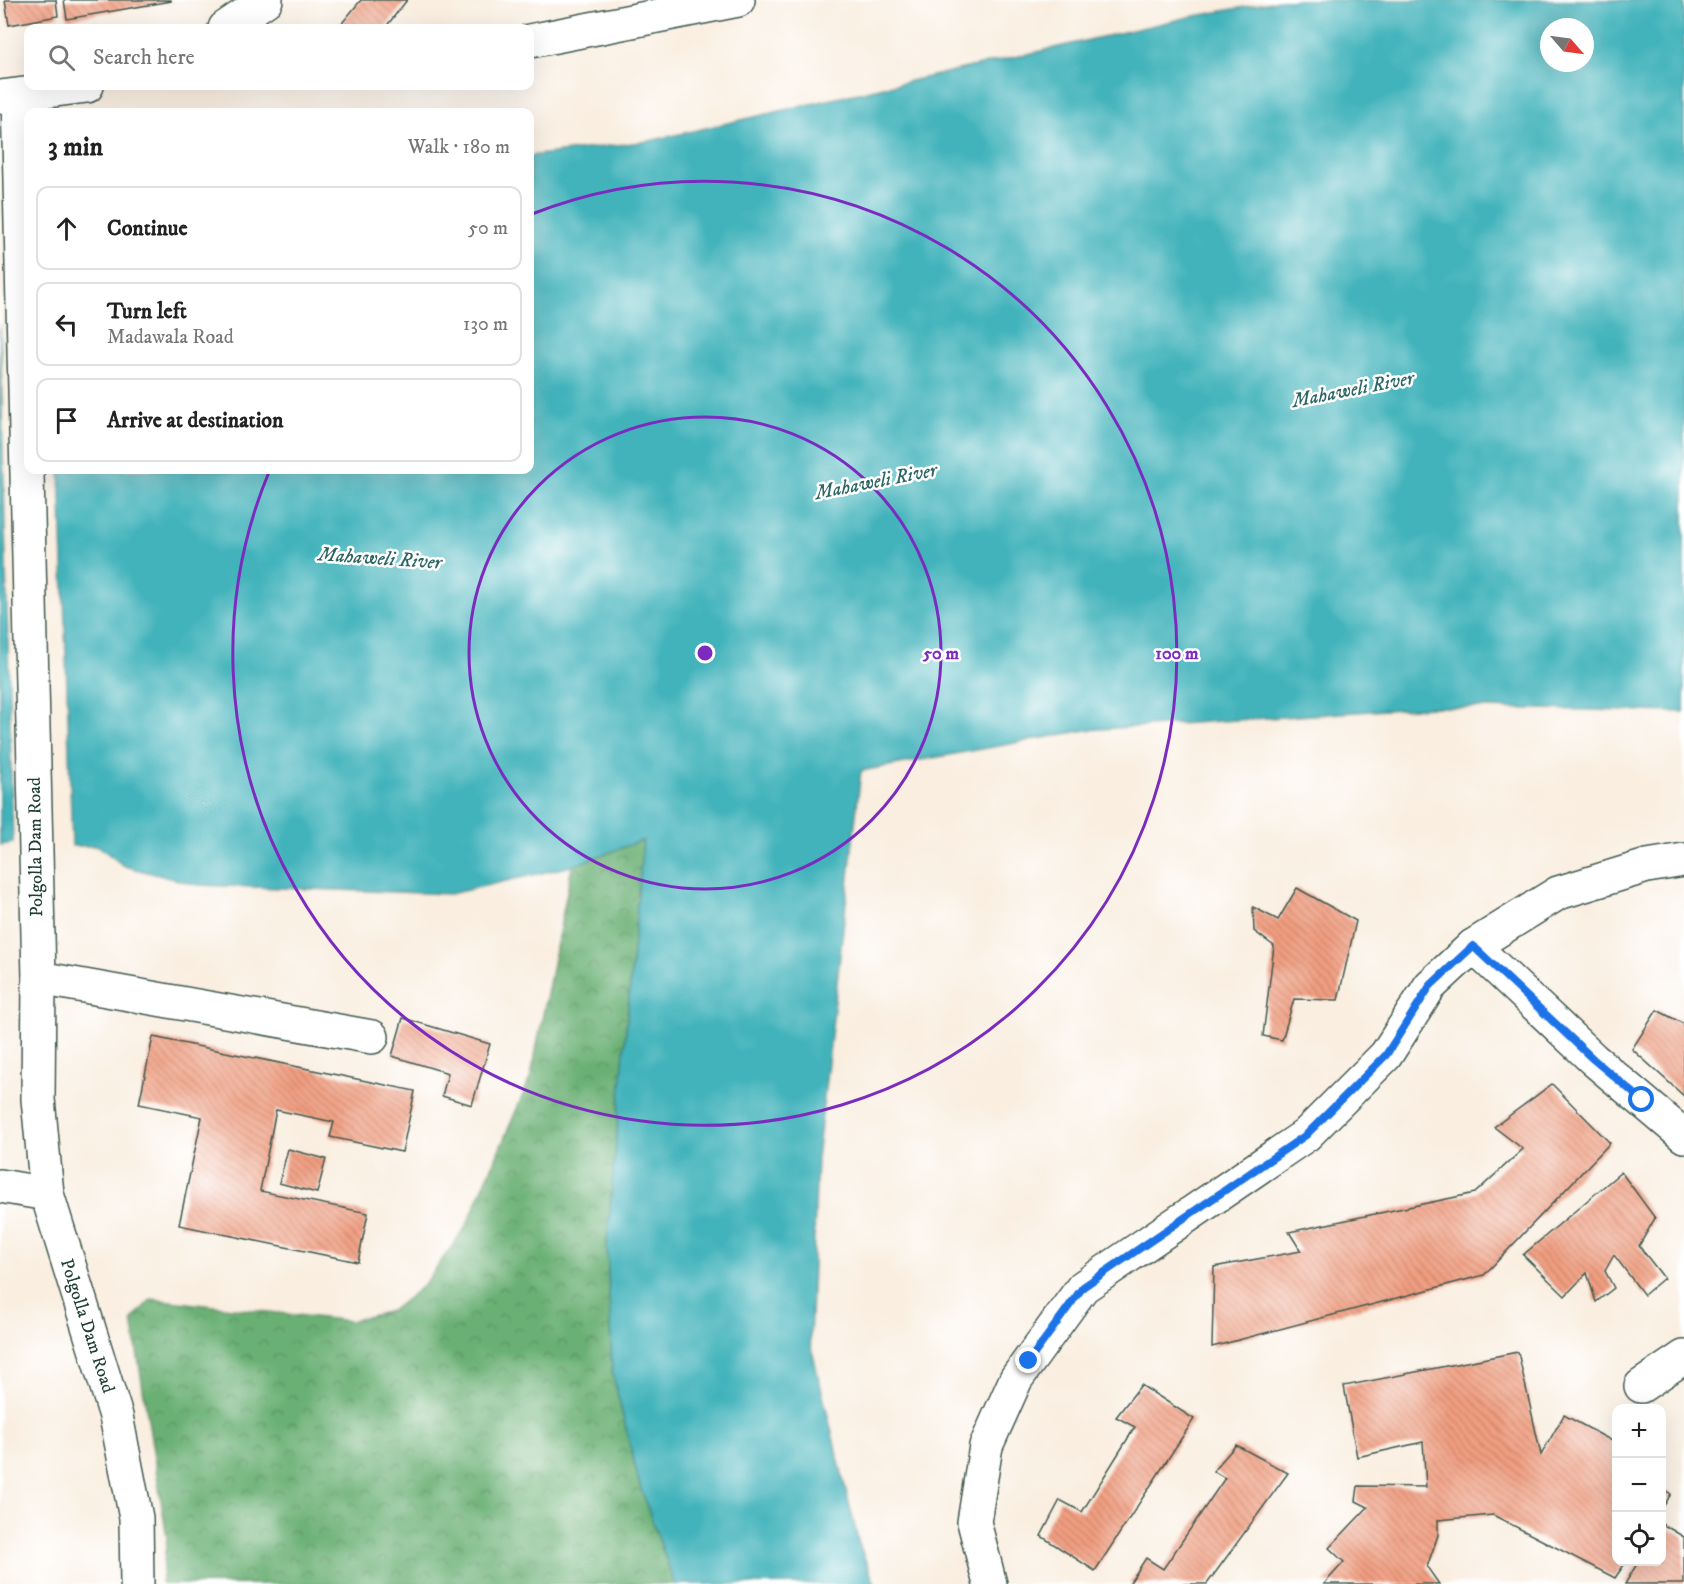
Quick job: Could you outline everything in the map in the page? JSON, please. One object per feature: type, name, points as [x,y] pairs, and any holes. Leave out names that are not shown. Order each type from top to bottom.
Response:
[{"type":"main road","points":[[231,24],[266,0]]},
{"type":"main road","points":[[534,40],[738,0]]},
{"type":"main road","points":[[9,97],[59,90]]},
{"type":"main road","name":"Polgolla Dam Road","points":[[9,97],[20,148],[24,330]]},
{"type":"main road","name":"Polgolla Dam Road","points":[[27,474],[39,978],[38,1099],[47,1194],[116,1416],[136,1518],[137,1584]]},
{"type":"main road","points":[[990,1584],[974,1522],[986,1446],[1016,1379],[1083,1287],[1306,1135],[1386,1055],[1430,986],[1473,946],[1558,893],[1647,866],[1684,860]]},
{"type":"main road","points":[[1473,946],[1593,1059],[1684,1136]]},
{"type":"main road","points":[[39,978],[372,1037]]},
{"type":"main road","points":[[0,1186],[47,1194]]},
{"type":"main road","points":[[1641,1386],[1684,1358]]},
{"type":"green space","points":[[643,840],[607,1243],[612,1371],[640,1486],[675,1584],[161,1584],[167,1538],[132,1320],[151,1299],[350,1321],[391,1311],[424,1285],[466,1227],[531,1076],[572,866]]},
{"type":"water","name":"Mahaweli River","points":[[1283,0],[1684,0],[1684,712],[1431,707],[1087,730],[861,771],[817,1159],[810,1342],[859,1544],[875,1584],[675,1584],[640,1486],[612,1371],[607,1243],[643,840],[572,866],[450,894],[197,885],[124,866],[98,846],[72,846],[60,474],[534,474],[534,155],[649,141],[1189,17]]},
{"type":"water","points":[[0,324],[13,843],[0,845]]},
{"type":"building","points":[[5,0],[56,0],[58,16],[9,25]]},
{"type":"building","points":[[64,0],[171,0],[171,1],[67,19]]},
{"type":"building","points":[[361,0],[407,0],[388,24],[341,24]]},
{"type":"building","points":[[1297,888],[1356,921],[1338,1000],[1294,999],[1282,1040],[1263,1036],[1274,946],[1254,931],[1253,907],[1278,920]]},
{"type":"building","points":[[1657,1010],[1684,1024],[1684,1096],[1632,1049]]},
{"type":"building","points":[[403,1018],[490,1044],[472,1105],[442,1096],[448,1073],[392,1056]]},
{"type":"building","points":[[153,1037],[415,1091],[402,1152],[330,1137],[334,1122],[276,1110],[260,1191],[368,1213],[358,1262],[179,1225],[202,1117],[139,1104]]},
{"type":"building","points":[[1552,1084],[1610,1143],[1484,1275],[1212,1347],[1214,1267],[1301,1251],[1289,1232],[1475,1193],[1523,1149],[1494,1127]]},
{"type":"building","points":[[288,1149],[326,1159],[317,1193],[279,1183]]},
{"type":"building","points":[[1621,1172],[1655,1218],[1639,1246],[1664,1278],[1644,1295],[1614,1255],[1605,1271],[1614,1288],[1596,1302],[1587,1273],[1565,1296],[1523,1255]]},
{"type":"building","points":[[1518,1352],[1541,1455],[1564,1415],[1612,1441],[1612,1566],[1623,1566],[1615,1578],[1493,1515],[1438,1520],[1438,1535],[1427,1567],[1439,1584],[1324,1584],[1344,1562],[1329,1548],[1368,1507],[1356,1501],[1358,1486],[1426,1487],[1423,1442],[1357,1457],[1344,1386]]},
{"type":"building","points":[[1141,1385],[1194,1419],[1095,1571],[1041,1536],[1060,1500],[1082,1512],[1135,1427],[1116,1417]]},
{"type":"building","points":[[1236,1445],[1288,1473],[1207,1584],[1129,1584],[1146,1558],[1163,1569],[1225,1478],[1213,1471]]},
{"type":"building","points":[[1666,1491],[1671,1494],[1666,1502]]},
{"type":"building","points":[[1666,1526],[1684,1537],[1684,1584],[1625,1584],[1636,1566],[1666,1566]]},
{"type":"route","points":[[1029,1361],[1083,1287],[1306,1135],[1386,1055],[1430,986],[1473,946],[1593,1059],[1642,1100]]}]
